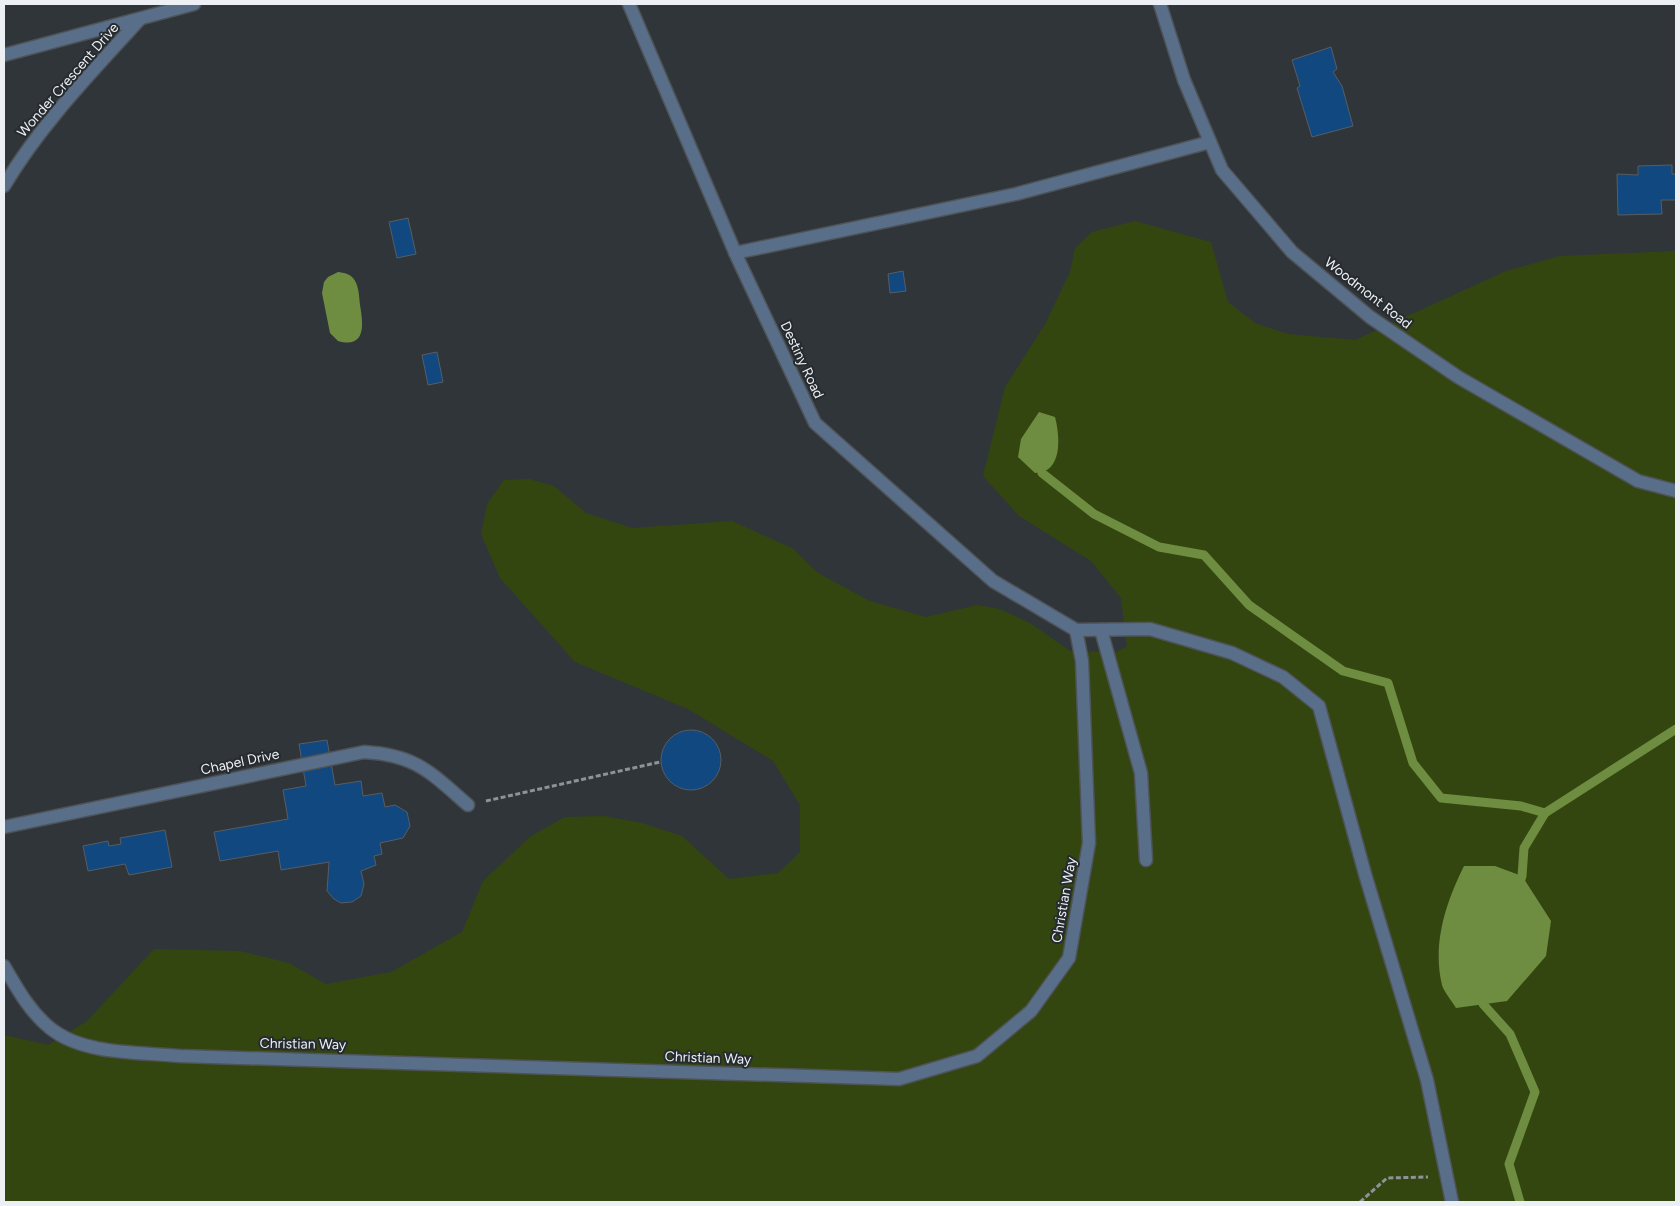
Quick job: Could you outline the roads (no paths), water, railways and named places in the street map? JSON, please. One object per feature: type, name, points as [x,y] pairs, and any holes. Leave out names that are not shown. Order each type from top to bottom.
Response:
[{"type":"street","points":[[4,54],[194,4]]},
{"type":"street","name":"Destiny Road","points":[[629,4],[735,252],[815,423],[993,581],[1076,630]]},
{"type":"street","name":"Woodmont Road","points":[[1160,4],[1184,80],[1222,170],[1292,252],[1370,317],[1458,376],[1638,481],[1676,491]]},
{"type":"street","name":"Wonder Crescent Drive","points":[[4,186],[21,157],[90,73],[140,19]]},
{"type":"street","points":[[735,252],[1016,194],[1210,142]]},
{"type":"street","points":[[1076,630],[1150,629],[1232,653],[1283,677],[1319,706],[1365,874],[1427,1080],[1452,1202]]},
{"type":"street","name":"Christian Way","points":[[4,968],[25,1002],[50,1028],[90,1048],[180,1056],[899,1079],[977,1056],[1031,1011],[1070,958],[1090,843],[1082,661],[1076,630]]},
{"type":"street","points":[[1102,630],[1141,773],[1146,860]]},
{"type":"street","name":"Chapel Drive","points":[[4,827],[364,752],[390,754],[416,763],[468,805]]},
{"type":"waterway","points":[[1042,473],[1094,514],[1159,547],[1204,555],[1249,605],[1343,671],[1388,683],[1413,763],[1441,798],[1521,806],[1545,813],[1524,848],[1522,876],[1519,886]]},
{"type":"waterway","points":[[1545,813],[1676,729]]},
{"type":"waterway","points":[[1486,994],[1483,1004],[1510,1034],[1535,1092],[1509,1164],[1520,1202]]}]
